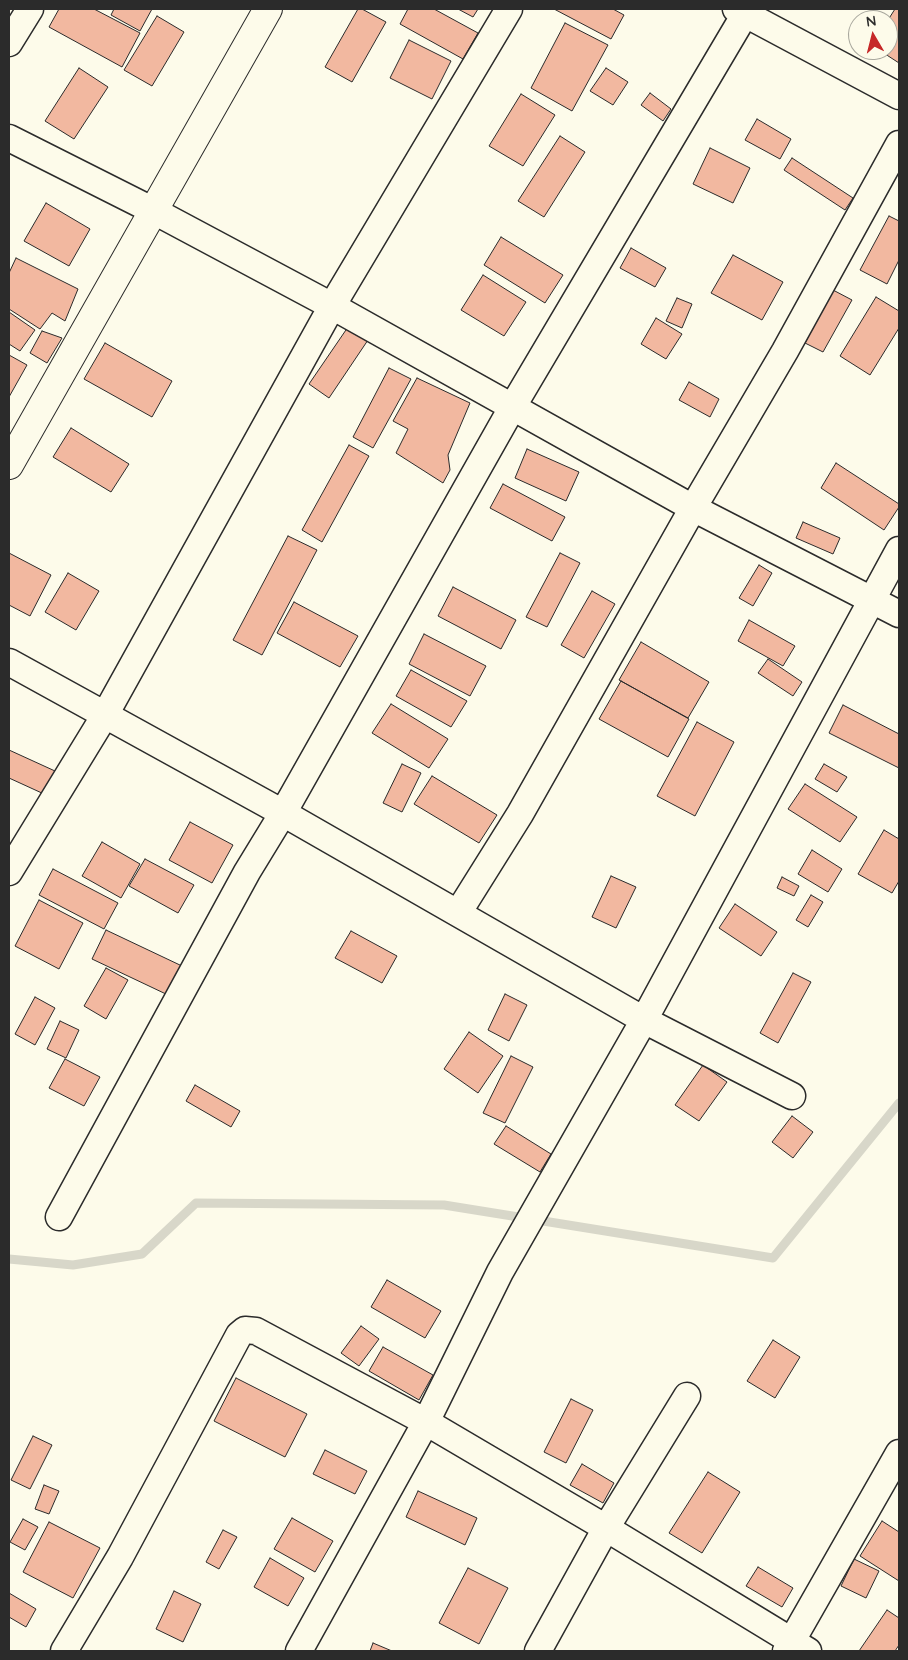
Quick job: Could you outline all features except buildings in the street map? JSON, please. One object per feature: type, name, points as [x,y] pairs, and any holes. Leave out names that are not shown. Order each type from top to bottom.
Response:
[{"type":"street","points":[[9,43],[30,9]]},
{"type":"street","points":[[9,465],[268,9]]},
{"type":"street","points":[[9,872],[105,715],[332,306],[509,9]]},
{"type":"street","points":[[59,1217],[247,872],[283,813],[513,406],[741,11],[899,96]]},
{"type":"street","points":[[9,138],[154,211],[332,306],[693,508],[899,614]]},
{"type":"street","points":[[458,913],[520,814],[693,508],[785,350],[899,144]]},
{"type":"street","points":[[299,1651],[426,1422],[500,1272],[644,1020],[899,550]]},
{"type":"street","points":[[9,662],[283,813],[644,1020],[792,1096]]},
{"type":"street","points":[[64,1651],[120,1557],[239,1335],[245,1330],[256,1331],[426,1422],[606,1528],[795,1648],[899,1453]]},
{"type":"street","points":[[538,1651],[606,1528],[687,1396]]},
{"type":"waterway","points":[[9,1259],[73,1265],[142,1254],[196,1203],[444,1205],[773,1258],[899,1103]]}]
